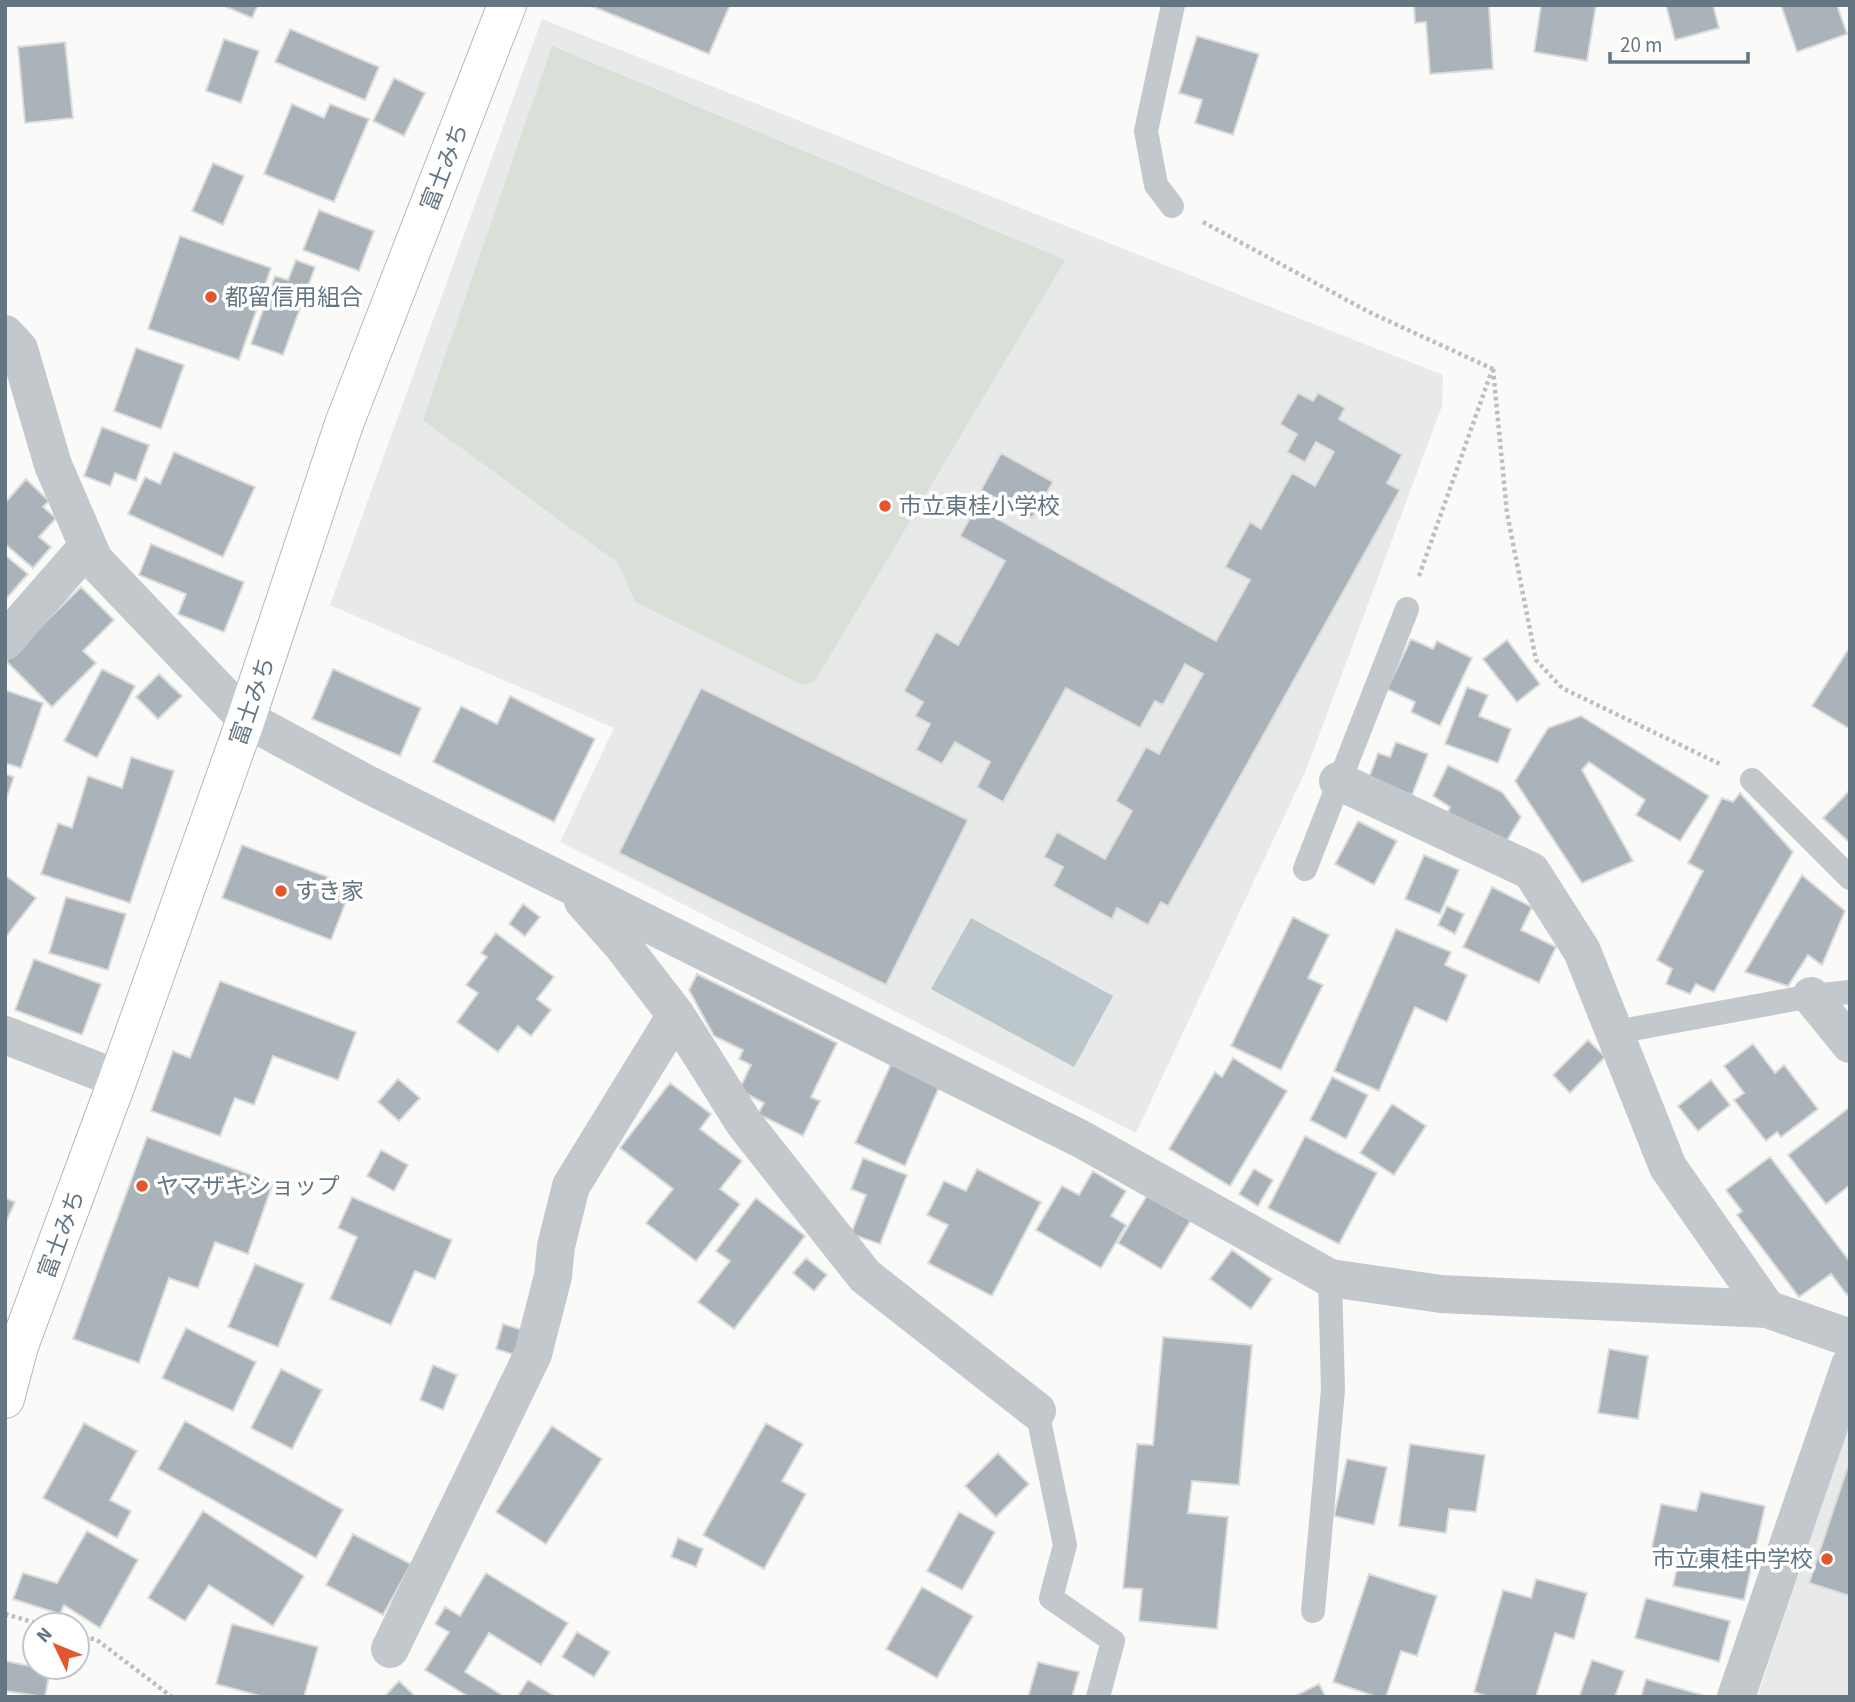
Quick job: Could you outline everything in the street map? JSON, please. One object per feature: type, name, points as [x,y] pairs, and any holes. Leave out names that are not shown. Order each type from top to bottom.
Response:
[{"type":"highway","name":"富士みち","points":[[5,1399],[19,1346],[118,1079],[246,719],[344,424],[507,5]]},
{"type":"street","points":[[5,334],[19,349],[53,464],[94,560],[246,719],[368,784],[1081,1139],[1330,1278],[1441,1294],[1767,1309],[1850,1338]]},
{"type":"street","points":[[5,641],[87,547]]},
{"type":"street","points":[[1338,781],[1531,871],[1582,951],[1668,1167],[1767,1309]]},
{"type":"street","points":[[567,884],[622,945],[676,1015],[744,1123],[865,1276],[1037,1411]]},
{"type":"street","points":[[1811,996],[1850,1044]]},
{"type":"street","points":[[390,1649],[533,1354],[553,1276],[556,1246],[571,1186],[676,1015]]},
{"type":"street","points":[[5,1035],[118,1079]]},
{"type":"street","points":[[1736,1697],[1850,1366]]},
{"type":"lane","points":[[1172,205],[1156,185],[1146,131],[1173,5]]},
{"type":"lane","points":[[1305,869],[1407,609]]},
{"type":"lane","points":[[1752,779],[1850,878]]},
{"type":"lane","points":[[1616,1032],[1811,996],[1850,992]]},
{"type":"lane","points":[[1313,1611],[1333,1390],[1330,1278]]},
{"type":"lane","points":[[1037,1411],[1065,1545],[1051,1598],[1113,1641],[1098,1697]]},
{"type":"path","points":[[1172,205],[1369,312],[1493,369]]},
{"type":"path","points":[[1407,609],[1493,369]]},
{"type":"path","points":[[1493,369],[1507,513],[1536,660],[1562,688],[1752,779]]},
{"type":"path","points":[[91,1638],[97,1640],[172,1697]]},
{"type":"shaded area","name":"市立東桂小学校","points":[[542,19],[1443,375],[1442,406],[1306,770],[1136,1133],[560,842],[614,728],[330,605]]},
{"type":"shaded area","points":[[552,46],[1065,260],[815,681],[803,685],[635,602],[618,563],[423,420]]},
{"type":"shaded area","points":[[971,918],[1113,996],[1074,1067],[931,989]]},
{"type":"shaded area","name":"市立東桂中学校","points":[[1850,1422],[1850,1697],[1757,1697]]},
{"type":"building","points":[[222,5],[258,5],[252,18]]},
{"type":"building","points":[[589,5],[730,5],[709,54]]},
{"type":"building","points":[[1414,5],[1489,5],[1493,69],[1430,74],[1426,22],[1415,23]]},
{"type":"building","points":[[1541,5],[1596,5],[1587,61],[1534,52]]},
{"type":"building","points":[[1666,5],[1713,5],[1719,28],[1675,40]]},
{"type":"building","points":[[1781,5],[1837,5],[1847,34],[1797,52]]},
{"type":"building","points":[[290,29],[379,67],[365,100],[275,62]]},
{"type":"building","points":[[1197,36],[1259,54],[1233,135],[1195,123],[1202,100],[1179,93]]},
{"type":"building","points":[[224,39],[259,51],[241,103],[206,91]]},
{"type":"building","points":[[65,42],[73,118],[25,123],[18,47]]},
{"type":"building","points":[[394,78],[425,93],[404,136],[373,121]]},
{"type":"building","points":[[292,104],[324,118],[330,104],[369,119],[334,202],[264,174]]},
{"type":"building","points":[[213,163],[244,176],[223,225],[192,211]]},
{"type":"building","points":[[319,210],[374,231],[359,271],[303,250]]},
{"type":"building","points":[[180,236],[271,268],[239,360],[148,329]]},
{"type":"building","points":[[296,260],[315,267],[283,355],[251,344],[275,276],[288,280]]},
{"type":"building","points":[[136,348],[184,365],[161,429],[114,411]]},
{"type":"building","points":[[1298,393],[1313,401],[1318,393],[1345,408],[1339,419],[1402,455],[1387,483],[1400,490],[1168,906],[1161,902],[1148,925],[1117,908],[1112,919],[1053,886],[1063,867],[1044,857],[1057,832],[1105,859],[1132,811],[1116,801],[1146,747],[1159,754],[1203,674],[1185,664],[1163,705],[1155,701],[1140,728],[1066,688],[1003,802],[977,787],[990,762],[955,742],[942,764],[916,750],[930,724],[915,716],[923,702],[904,691],[936,632],[958,645],[1005,561],[960,536],[976,507],[1216,641],[1250,580],[1225,567],[1250,522],[1261,529],[1292,473],[1315,486],[1334,452],[1316,442],[1305,462],[1287,452],[1297,434],[1280,424]]},
{"type":"building","points":[[102,427],[149,445],[136,481],[115,473],[110,486],[84,476]]},
{"type":"building","points":[[174,452],[255,487],[223,557],[128,514],[145,477],[160,484]]},
{"type":"building","points":[[1001,453],[1053,482],[1032,518],[981,490]]},
{"type":"building","points":[[26,479],[49,501],[43,507],[56,518],[39,537],[51,547],[33,568],[5,544],[5,503]]},
{"type":"building","points":[[151,544],[244,582],[224,632],[178,614],[186,594],[139,575]]},
{"type":"building","points":[[5,555],[28,574],[5,600]]},
{"type":"building","points":[[81,587],[114,620],[83,651],[96,663],[52,707],[6,661]]},
{"type":"building","points":[[1411,639],[1433,649],[1437,641],[1472,658],[1440,726],[1411,712],[1415,702],[1387,689]]},
{"type":"building","points":[[1507,640],[1540,684],[1517,702],[1483,659]]},
{"type":"building","points":[[1850,647],[1850,729],[1812,706]]},
{"type":"building","points":[[102,669],[135,686],[97,758],[64,741]]},
{"type":"building","points":[[333,669],[421,708],[400,756],[312,719]]},
{"type":"building","points":[[159,674],[182,696],[158,719],[136,697]]},
{"type":"building","points":[[1467,687],[1488,695],[1479,716],[1511,729],[1498,763],[1445,744]]},
{"type":"building","points":[[701,688],[968,820],[886,985],[619,853]]},
{"type":"building","points":[[5,690],[43,703],[21,768],[5,763]]},
{"type":"building","points":[[510,696],[595,739],[554,822],[433,762],[461,706],[497,724]]},
{"type":"building","points":[[1581,716],[1709,796],[1680,841],[1636,815],[1645,800],[1589,762],[1582,770],[1633,861],[1582,883],[1515,781],[1548,728]]},
{"type":"building","points":[[1396,742],[1428,754],[1412,795],[1369,778],[1378,753],[1390,757]]},
{"type":"building","points":[[131,757],[174,771],[130,903],[41,874],[58,823],[72,828],[88,776],[122,788]]},
{"type":"building","points":[[1448,765],[1502,792],[1521,817],[1506,842],[1447,813],[1450,807],[1433,796]]},
{"type":"building","points":[[5,774],[14,777],[5,802]]},
{"type":"building","points":[[1850,790],[1850,843],[1823,818]]},
{"type":"building","points":[[1740,793],[1793,852],[1714,992],[1696,984],[1690,994],[1666,984],[1672,969],[1657,960],[1703,871],[1688,863],[1722,798],[1733,802]]},
{"type":"building","points":[[1358,821],[1397,841],[1374,885],[1335,864]]},
{"type":"building","points":[[242,845],[352,886],[331,940],[222,898]]},
{"type":"building","points":[[1424,855],[1459,870],[1440,914],[1405,899]]},
{"type":"building","points":[[5,875],[36,898],[5,938]]},
{"type":"building","points":[[1802,875],[1845,911],[1822,965],[1808,955],[1788,986],[1745,972]]},
{"type":"building","points":[[1492,887],[1532,907],[1521,930],[1556,947],[1539,983],[1463,947]]},
{"type":"building","points":[[66,897],[126,914],[108,970],[49,953]]},
{"type":"building","points":[[523,904],[540,917],[525,936],[509,924]]},
{"type":"building","points":[[1447,906],[1464,914],[1455,934],[1438,925]]},
{"type":"building","points":[[1293,917],[1329,935],[1308,978],[1323,985],[1281,1070],[1231,1046]]},
{"type":"building","points":[[1396,929],[1451,952],[1445,965],[1467,975],[1447,1022],[1415,1007],[1379,1091],[1334,1071]]},
{"type":"building","points":[[496,933],[554,977],[537,999],[551,1010],[531,1036],[518,1026],[498,1052],[457,1022],[478,993],[466,985],[487,957],[481,953]]},
{"type":"building","points":[[34,959],[101,984],[82,1035],[15,1010]]},
{"type":"building","points":[[697,974],[837,1043],[811,1097],[820,1101],[803,1136],[758,1114],[764,1103],[739,1090],[751,1065],[739,1059],[743,1050],[714,1036],[689,990]]},
{"type":"building","points":[[220,981],[356,1032],[338,1080],[273,1056],[254,1105],[235,1098],[220,1136],[151,1111],[173,1051],[190,1058]]},
{"type":"building","points":[[1588,1040],[1605,1057],[1570,1093],[1553,1075]]},
{"type":"building","points":[[1753,1044],[1775,1073],[1784,1065],[1818,1109],[1781,1137],[1777,1132],[1766,1141],[1734,1100],[1744,1093],[1724,1066]]},
{"type":"building","points":[[1233,1058],[1287,1091],[1230,1186],[1169,1149],[1215,1072],[1222,1077]]},
{"type":"building","points":[[891,1064],[940,1085],[905,1166],[855,1143]]},
{"type":"building","points":[[1332,1077],[1368,1095],[1346,1139],[1310,1120]]},
{"type":"building","points":[[398,1079],[420,1098],[399,1121],[378,1102]]},
{"type":"building","points":[[1711,1080],[1730,1105],[1698,1131],[1678,1106]]},
{"type":"building","points":[[670,1083],[711,1114],[700,1129],[742,1161],[720,1189],[740,1204],[696,1261],[646,1223],[673,1189],[620,1148]]},
{"type":"building","points":[[1392,1104],[1426,1126],[1394,1175],[1360,1153]]},
{"type":"building","points":[[1850,1107],[1850,1185],[1826,1204],[1788,1155]]},
{"type":"building","points":[[1305,1136],[1377,1173],[1339,1244],[1268,1208]]},
{"type":"building","points":[[147,1137],[273,1183],[248,1254],[215,1242],[198,1288],[169,1278],[139,1363],[73,1339]]},
{"type":"building","points":[[381,1150],[408,1165],[394,1191],[367,1176]]},
{"type":"building","points":[[1770,1157],[1850,1262],[1850,1292],[1847,1295],[1831,1274],[1799,1297],[1737,1215],[1742,1211],[1726,1190]]},
{"type":"building","points":[[863,1158],[907,1175],[880,1244],[851,1234],[866,1195],[851,1189]]},
{"type":"building","points":[[977,1169],[1041,1202],[992,1296],[928,1263],[948,1225],[927,1215],[944,1181],[966,1191]]},
{"type":"building","points":[[1254,1169],[1273,1180],[1258,1206],[1239,1194]]},
{"type":"building","points":[[1093,1171],[1126,1191],[1111,1216],[1126,1225],[1101,1268],[1036,1230],[1062,1186],[1079,1195]]},
{"type":"building","points":[[1148,1194],[1191,1220],[1161,1269],[1118,1243]]},
{"type":"building","points":[[352,1197],[452,1240],[435,1279],[415,1271],[391,1325],[330,1299],[357,1237],[338,1228]]},
{"type":"building","points":[[5,1198],[15,1202],[5,1224]]},
{"type":"building","points":[[756,1198],[805,1236],[734,1329],[698,1302],[730,1261],[716,1251]]},
{"type":"building","points":[[1232,1250],[1272,1279],[1251,1309],[1210,1279]]},
{"type":"building","points":[[806,1258],[827,1275],[814,1291],[793,1273]]},
{"type":"building","points":[[255,1264],[304,1284],[278,1347],[228,1327]]},
{"type":"building","points":[[503,1324],[529,1332],[522,1357],[496,1349]]},
{"type":"building","points":[[186,1328],[256,1362],[233,1411],[162,1378]]},
{"type":"building","points":[[1163,1337],[1252,1345],[1239,1485],[1192,1481],[1188,1513],[1228,1517],[1217,1629],[1139,1621],[1142,1589],[1123,1588],[1137,1444],[1153,1445]]},
{"type":"building","points":[[1609,1349],[1648,1356],[1638,1419],[1598,1413]]},
{"type":"building","points":[[433,1365],[457,1375],[443,1410],[420,1400]]},
{"type":"building","points":[[281,1369],[322,1390],[292,1449],[251,1428]]},
{"type":"building","points":[[185,1421],[343,1510],[316,1558],[158,1469]]},
{"type":"building","points":[[84,1423],[137,1451],[110,1500],[131,1511],[117,1538],[43,1498]]},
{"type":"building","points":[[766,1423],[803,1444],[782,1481],[806,1494],[764,1569],[703,1535]]},
{"type":"building","points":[[552,1426],[602,1459],[546,1544],[496,1512]]},
{"type":"building","points":[[1410,1444],[1485,1455],[1476,1512],[1449,1509],[1446,1533],[1399,1526]]},
{"type":"building","points":[[998,1453],[1029,1484],[996,1517],[965,1486]]},
{"type":"building","points":[[1347,1459],[1387,1467],[1374,1525],[1334,1516]]},
{"type":"building","points":[[1850,1460],[1850,1596],[1809,1583]]},
{"type":"building","points":[[1701,1492],[1765,1506],[1744,1600],[1673,1586],[1679,1558],[1651,1552],[1661,1504],[1696,1511]]},
{"type":"building","points":[[203,1511],[304,1576],[273,1626],[209,1585],[185,1621],[148,1598]]},
{"type":"building","points":[[959,1512],[995,1532],[962,1590],[927,1571]]},
{"type":"building","points":[[87,1531],[138,1560],[100,1628],[91,1622],[91,1611],[73,1611],[64,1605],[61,1611],[51,1611],[13,1599],[23,1573],[57,1583]]},
{"type":"building","points":[[353,1534],[411,1564],[383,1615],[326,1585]]},
{"type":"building","points":[[678,1538],[703,1549],[696,1567],[671,1557]]},
{"type":"building","points":[[486,1573],[568,1623],[541,1665],[489,1633],[465,1672],[505,1697],[469,1697],[425,1670],[449,1632],[435,1624],[445,1607],[460,1616]]},
{"type":"building","points":[[1369,1574],[1437,1596],[1417,1656],[1401,1651],[1386,1697],[1377,1697],[1333,1682]]},
{"type":"building","points":[[1536,1579],[1587,1593],[1574,1639],[1555,1633],[1536,1697],[1489,1697],[1474,1692],[1503,1590],[1531,1598]]},
{"type":"building","points":[[922,1587],[973,1616],[937,1678],[886,1649]]},
{"type":"building","points":[[1646,1598],[1730,1621],[1719,1662],[1635,1638]]},
{"type":"building","points":[[232,1624],[318,1647],[304,1697],[264,1697],[216,1684]]},
{"type":"building","points":[[577,1632],[610,1652],[594,1677],[562,1657]]},
{"type":"building","points":[[1592,1660],[1624,1671],[1615,1697],[1579,1697]]},
{"type":"building","points":[[5,1661],[21,1664],[21,1681],[48,1681],[45,1697],[5,1691]]},
{"type":"building","points":[[1038,1662],[1079,1672],[1072,1697],[1028,1697]]},
{"type":"building","points":[[1646,1679],[1706,1696],[1706,1697],[1641,1697]]},
{"type":"building","points":[[528,1680],[554,1696],[517,1697]]},
{"type":"building","points":[[399,1681],[416,1697],[384,1697]]},
{"type":"building","points":[[1319,1684],[1326,1697],[1293,1697]]},
{"type":"place","name":"都留信用組合","points":[[211,297]]},
{"type":"place","name":"市立東桂小学校","points":[[885,506]]},
{"type":"place","name":"すき家","points":[[281,891]]},
{"type":"place","name":"ヤマザキショップ","points":[[142,1186]]},
{"type":"place","name":"市立東桂中学校","points":[[1827,1559]]}]
